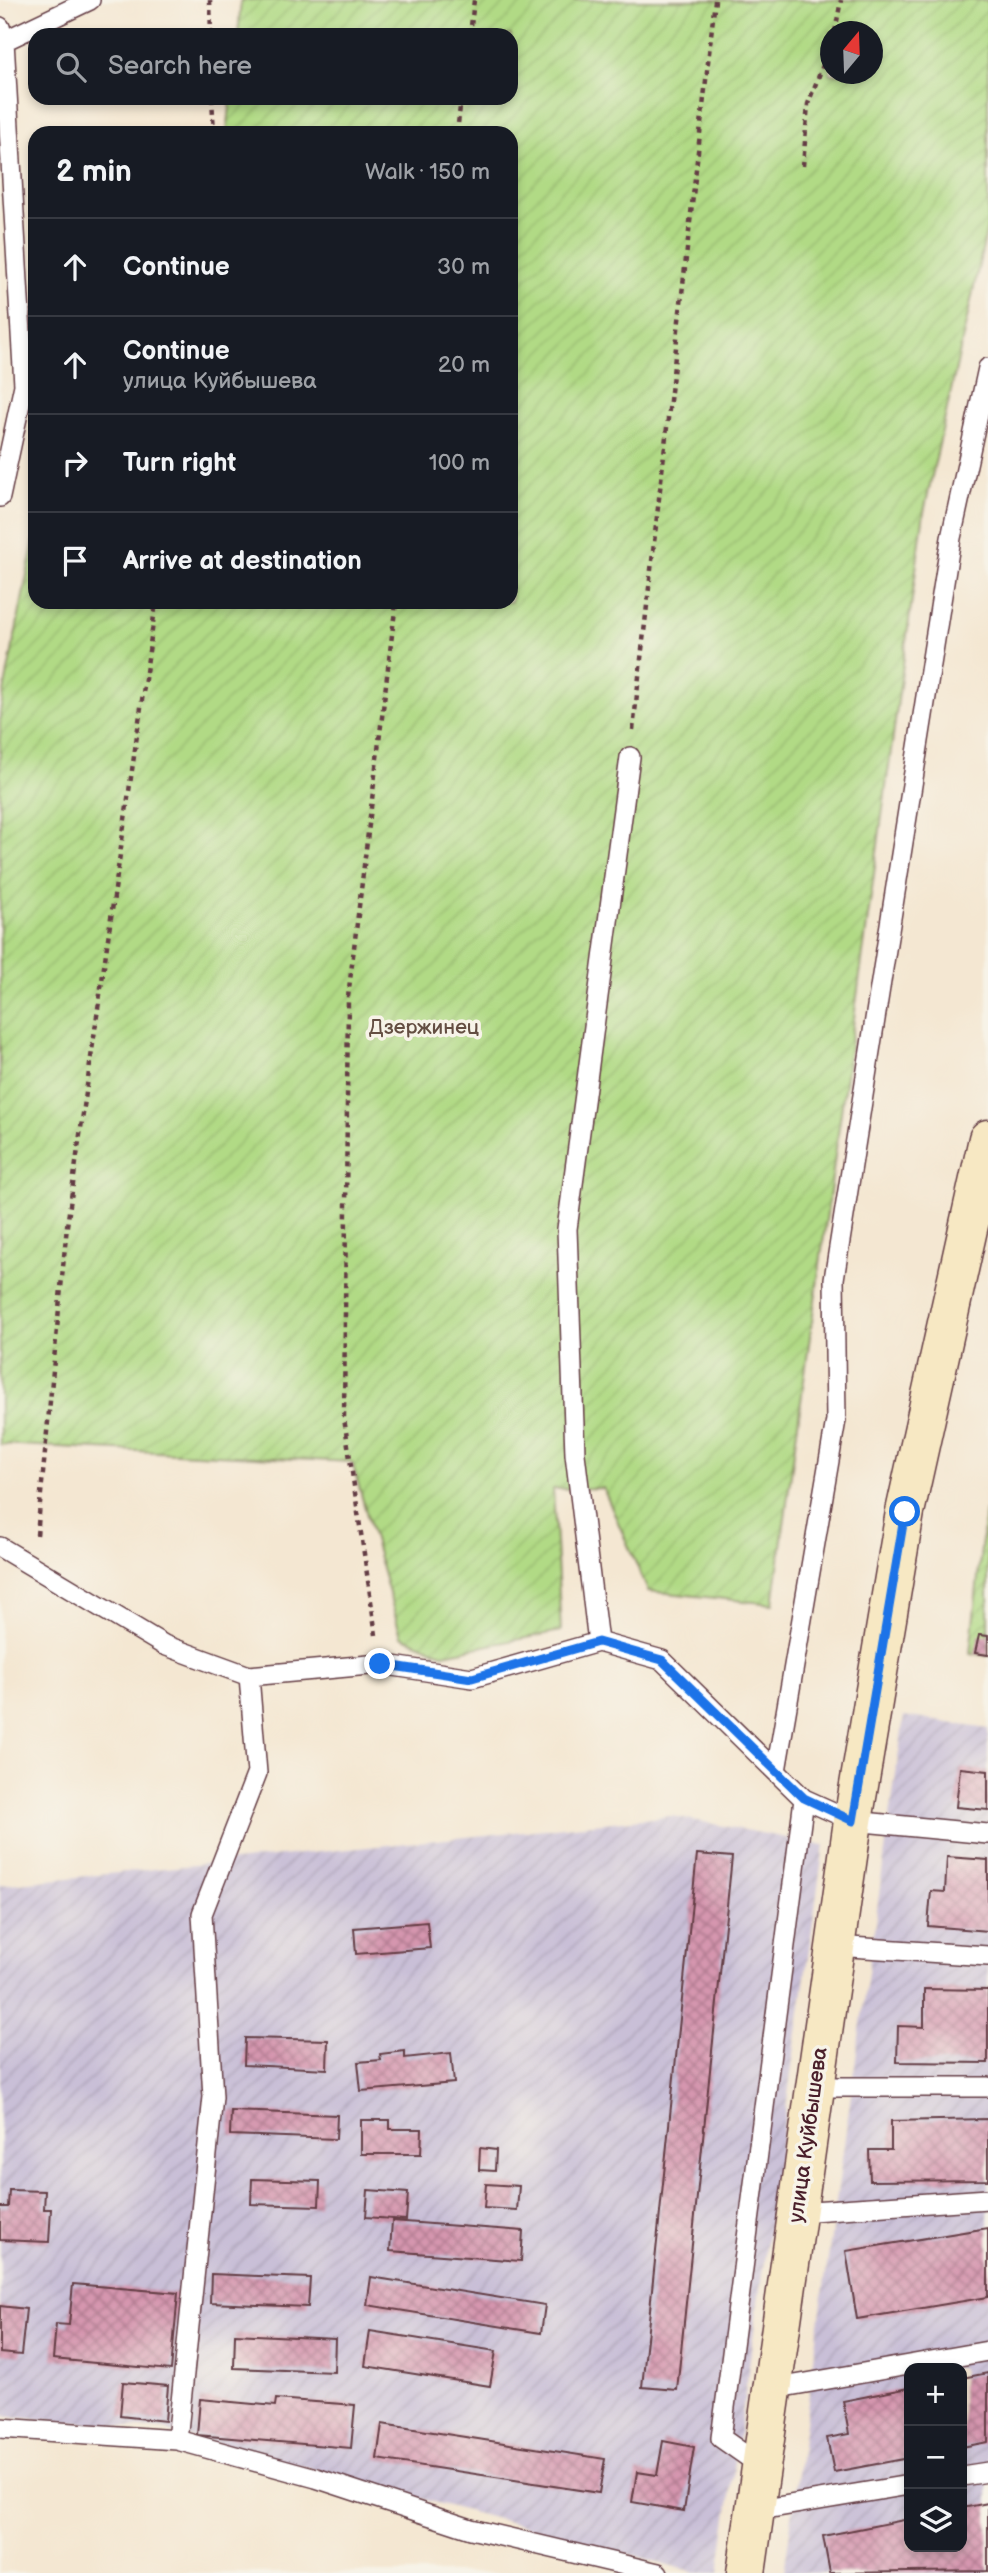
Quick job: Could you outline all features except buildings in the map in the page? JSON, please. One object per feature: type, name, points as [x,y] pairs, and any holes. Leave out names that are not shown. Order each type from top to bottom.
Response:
[{"type":"main road","name":"улица Куйбышева","points":[[746,2573],[853,1821],[873,1698],[905,1512],[988,1139]]},
{"type":"lane","points":[[0,497],[24,385],[2,34],[90,0]]},
{"type":"lane","points":[[776,1771],[836,1420],[835,1279],[951,538],[988,368]]},
{"type":"lane","points":[[598,1642],[575,1454],[567,1229],[630,757]]},
{"type":"lane","points":[[0,1547],[164,1645],[248,1676],[380,1664],[472,1678],[598,1642],[662,1660],[804,1798],[853,1821],[988,1834]]},
{"type":"lane","points":[[177,2440],[212,2097],[202,1914],[257,1773],[248,1676]]},
{"type":"lane","points":[[761,2466],[721,2438],[804,1798]]},
{"type":"lane","points":[[835,1946],[988,1956]]},
{"type":"lane","points":[[815,2087],[988,2087]]},
{"type":"lane","points":[[797,2212],[988,2199]]},
{"type":"lane","points":[[772,2389],[988,2351]]},
{"type":"lane","points":[[0,2428],[177,2440],[316,2478],[471,2529],[658,2573]]},
{"type":"lane","points":[[967,2475],[988,2472]]},
{"type":"lane","points":[[754,2511],[904,2486]]},
{"type":"path","points":[[210,0],[211,28]]},
{"type":"path","points":[[471,28],[474,0]]},
{"type":"path","points":[[630,757],[715,0]]},
{"type":"path","points":[[837,21],[841,0]]},
{"type":"path","points":[[803,166],[808,104],[820,74]]},
{"type":"path","points":[[212,105],[214,126]]},
{"type":"path","points":[[458,126],[460,105]]},
{"type":"path","points":[[34,1567],[67,1226],[155,609]]},
{"type":"path","points":[[380,1664],[344,1418],[348,997],[395,609]]},
{"type":"shaded area","points":[[904,1716],[988,1729],[988,2573],[784,2573]]},
{"type":"shaded area","points":[[671,1816],[824,1845],[719,2573],[699,2573],[164,2430],[0,2416],[0,1885]]},
{"type":"green space","name":"Дзержинец","points":[[241,0],[988,0],[988,224],[924,512],[773,1604],[648,1591],[603,1488],[553,1489],[561,1631],[444,1654],[401,1636],[352,1462],[0,1444],[0,712],[28,570],[28,609],[518,609],[518,126],[228,126],[230,105],[518,105],[518,28],[239,28]]},
{"type":"green space","points":[[988,1509],[988,1656],[970,1653],[985,1511]]},
{"type":"route","points":[[380,1664],[472,1678],[598,1642],[662,1660],[804,1798],[853,1821],[905,1512]]}]
